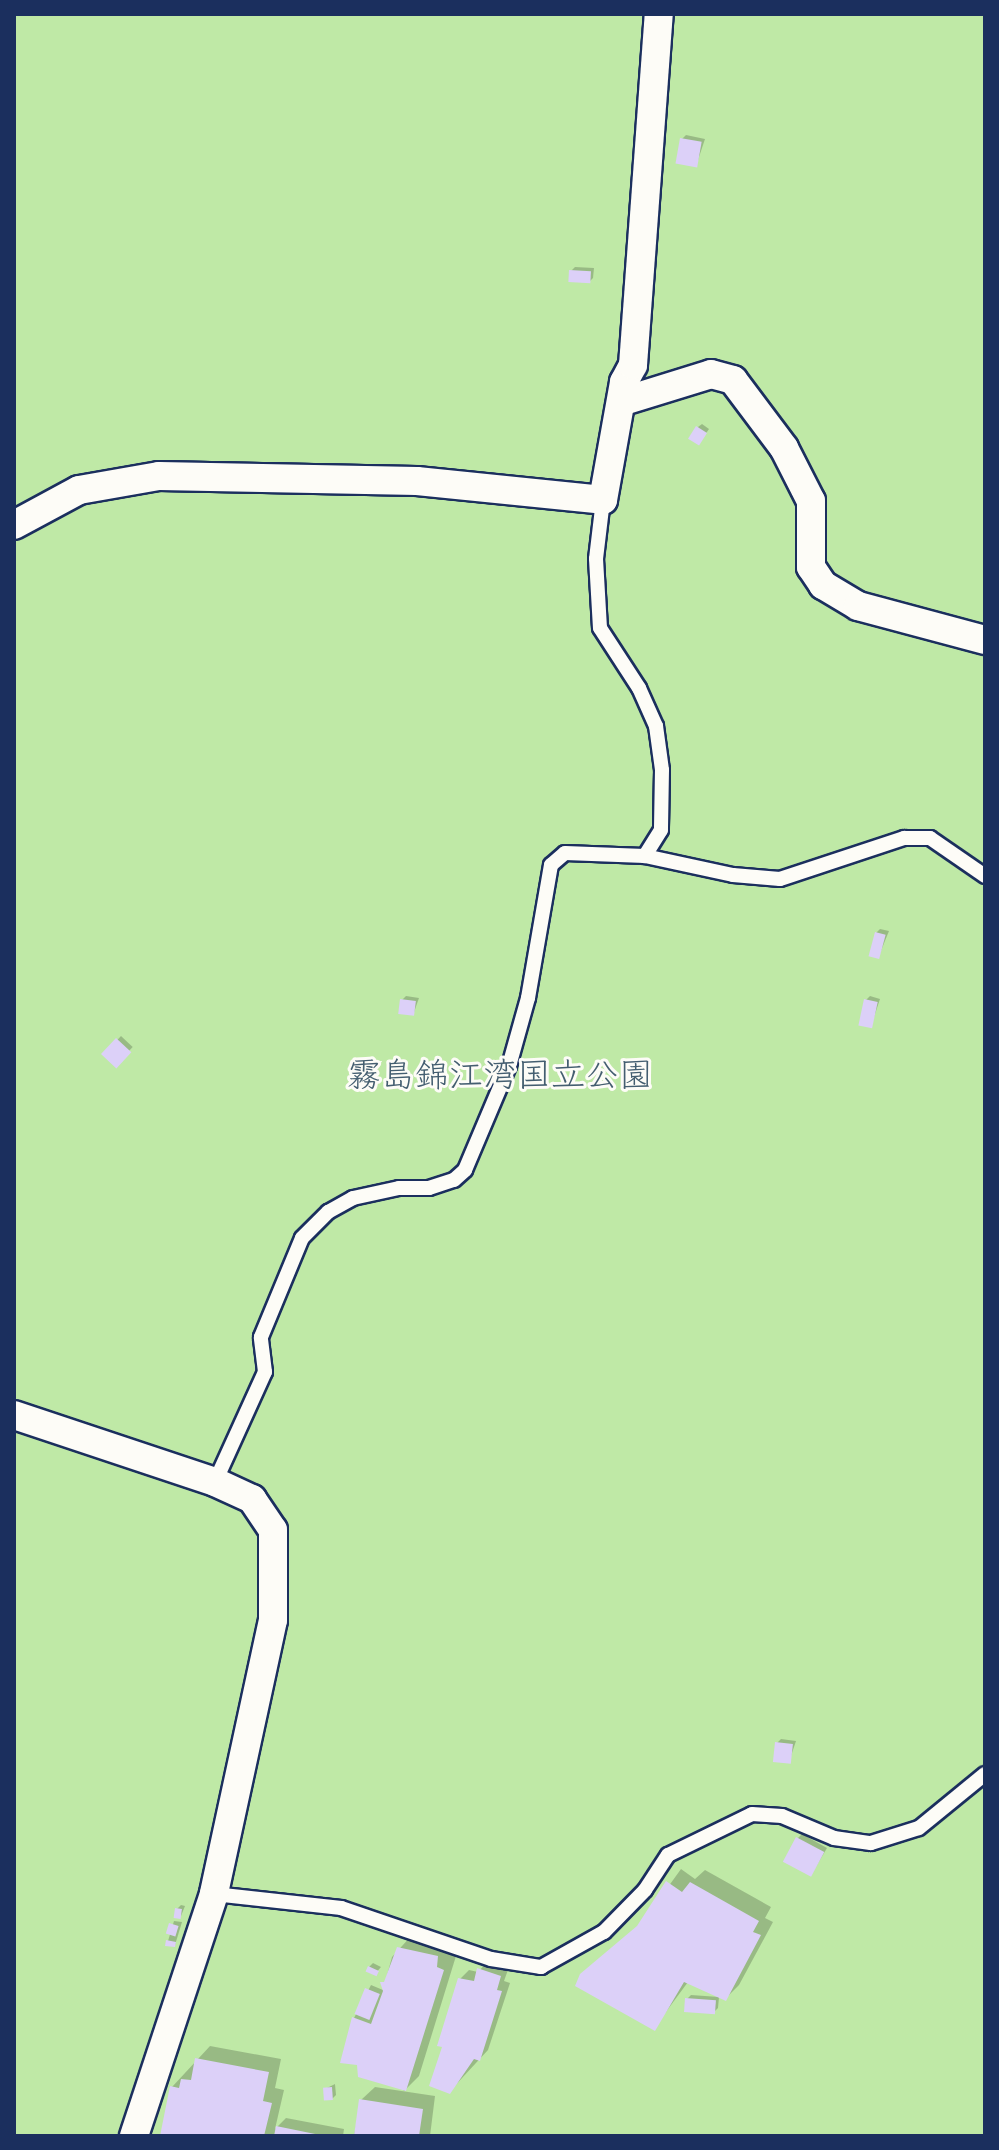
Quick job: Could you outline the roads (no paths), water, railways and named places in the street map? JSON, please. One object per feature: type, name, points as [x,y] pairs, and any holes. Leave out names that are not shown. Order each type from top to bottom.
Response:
[{"type":"street","points":[[14,525],[79,490],[159,476],[417,481],[603,500],[624,401],[624,382],[633,365],[659,14]]},
{"type":"street","points":[[624,401],[711,374],[733,380],[784,448],[811,501],[811,567],[823,585],[858,606],[985,640]]},
{"type":"street","points":[[14,1415],[215,1482],[252,1499],[273,1530],[273,1620],[214,1894],[134,2136]]},
{"type":"lane","points":[[603,500],[596,559],[600,628],[639,688],[656,726],[662,770],[661,830],[645,856]]},
{"type":"lane","points":[[215,1482],[265,1372],[261,1337],[302,1238],[328,1212],[353,1198],[429,1188],[454,1180],[465,1170],[509,1066],[528,998],[551,865],[565,853],[645,856],[733,875],[780,879],[904,838],[930,838],[985,876]]},
{"type":"lane","points":[[214,1894],[341,1908],[491,1959],[541,1967],[604,1932],[645,1890],[668,1855],[752,1814],[782,1816],[834,1838],[871,1843],[919,1828],[985,1774]]},
{"type":"park label","name":"霧島錦江湾国立公園","points":[[500,1075]]}]
